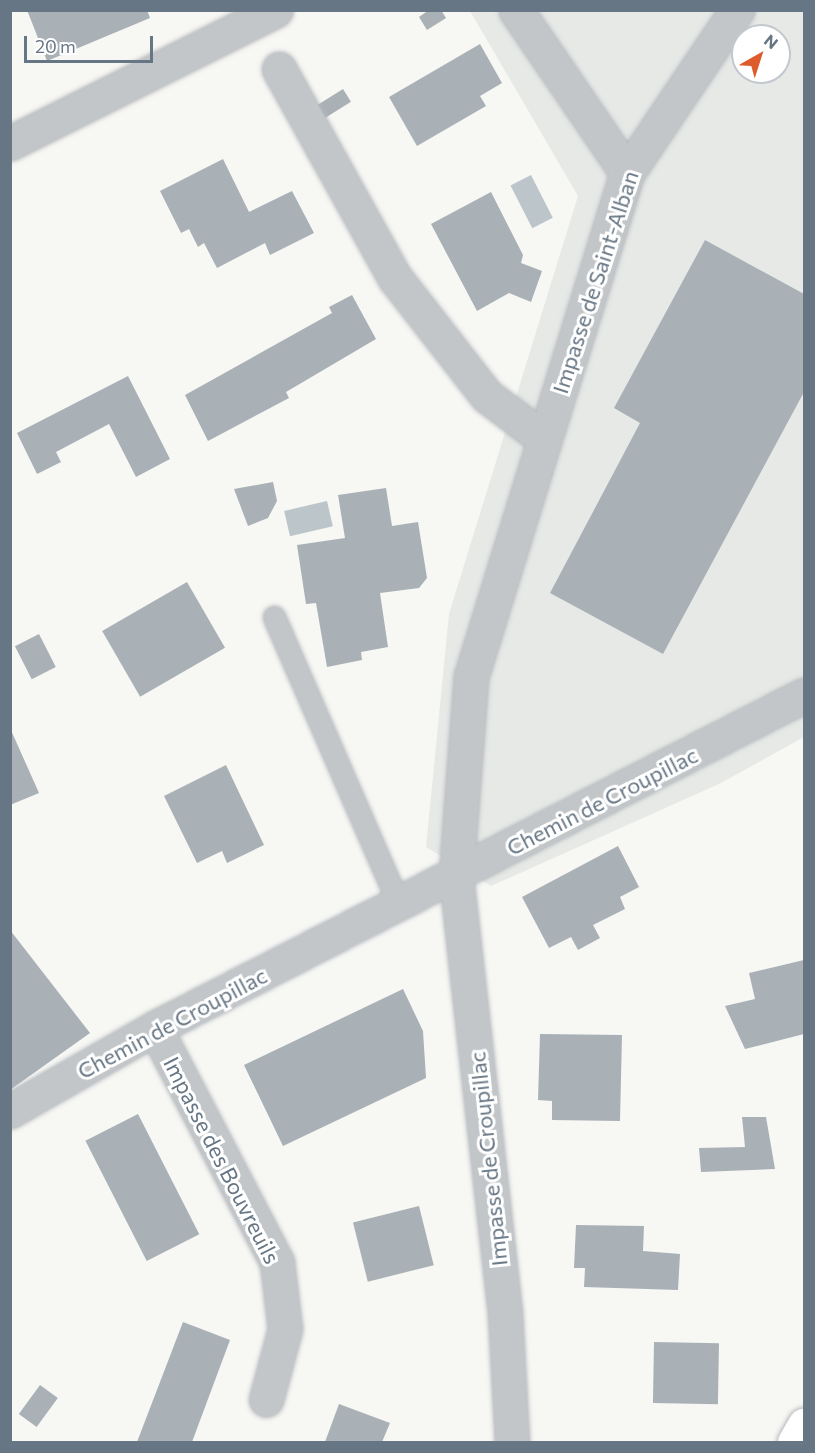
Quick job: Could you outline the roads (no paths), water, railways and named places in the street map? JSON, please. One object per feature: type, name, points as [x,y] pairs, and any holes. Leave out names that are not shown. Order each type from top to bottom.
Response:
[{"type":"main road","points":[[794,1443],[804,1425]]},
{"type":"street","points":[[10,143],[276,10]]},
{"type":"street","points":[[516,10],[627,173]]},
{"type":"street","name":"Impasse de Saint-Alban","points":[[456,876],[471,677],[627,173],[737,10]]},
{"type":"street","points":[[279,69],[395,278],[487,396],[544,439]]},
{"type":"street","name":"Chemin de Croupillac","points":[[10,1111],[155,1028],[456,876],[804,695]]},
{"type":"street","name":"Impasse de Croupillac","points":[[456,876],[505,1313],[512,1443]]},
{"type":"street","name":"Impasse des Bouvreuils","points":[[155,1028],[277,1262],[285,1329],[266,1400]]},
{"type":"lane","points":[[274,617],[399,905]]}]
